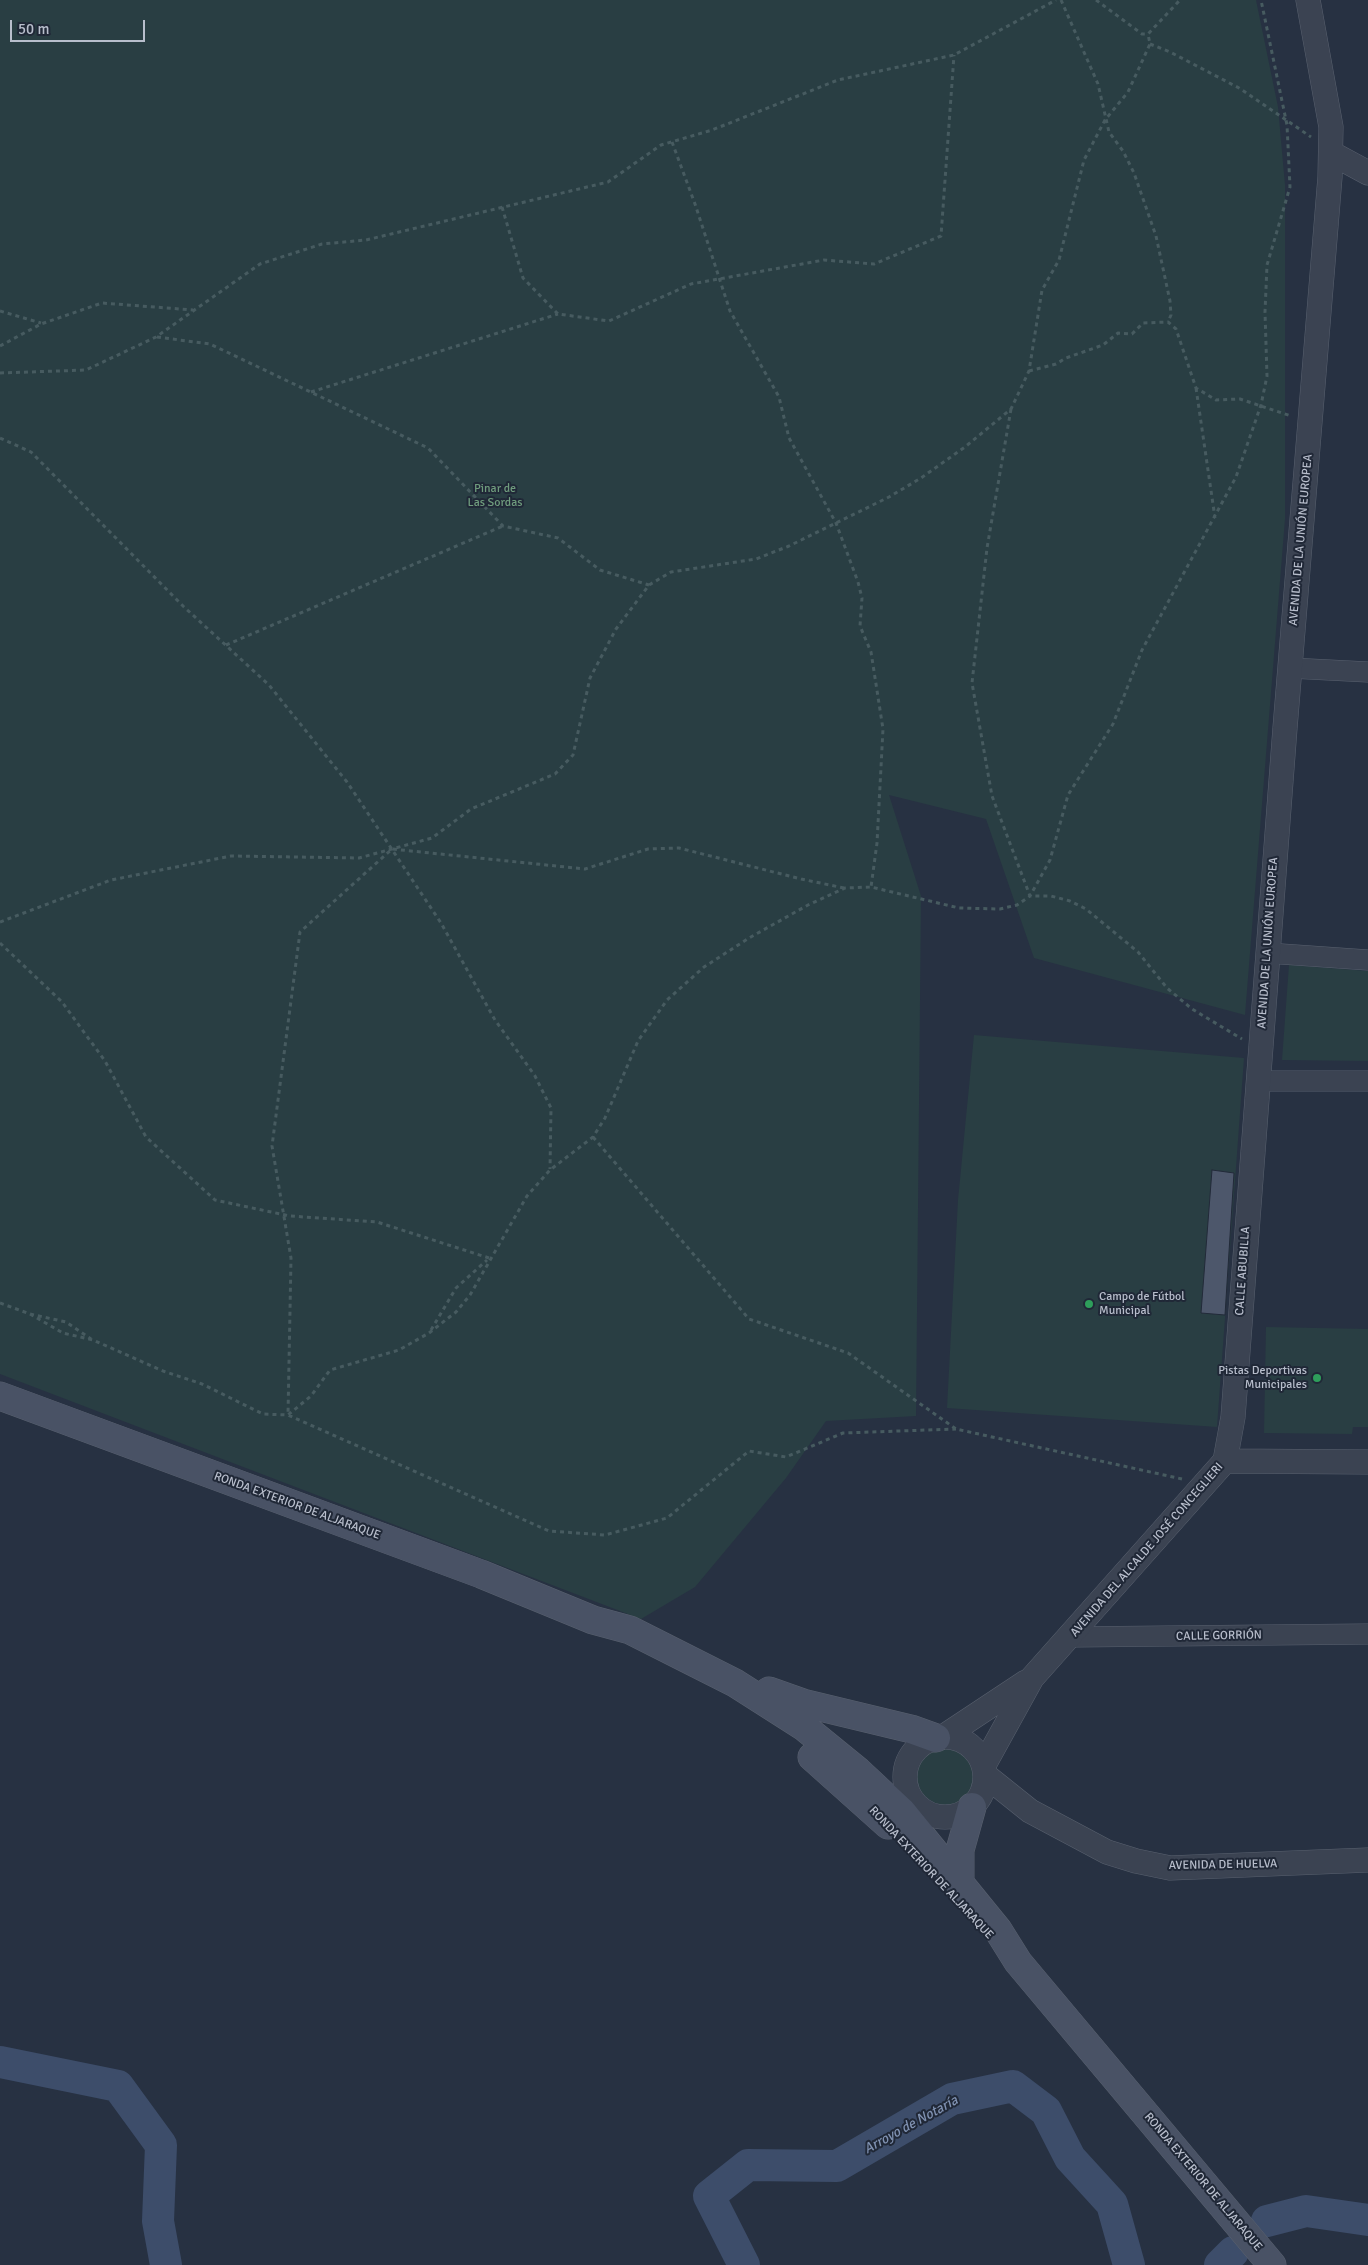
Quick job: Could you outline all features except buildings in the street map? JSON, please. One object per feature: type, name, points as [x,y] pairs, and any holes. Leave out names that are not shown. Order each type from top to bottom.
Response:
[{"type":"main road","name":"RONDA EXTERIOR DE ALJARAQUE","points":[[0,1396],[480,1574],[593,1620],[630,1630],[735,1683],[804,1727],[858,1771],[909,1808],[960,1882],[998,1930],[1018,1962]]},
{"type":"main road","name":"RONDA EXTERIOR DE ALJARAQUE","points":[[593,1620],[724,1695],[791,1740],[886,1822],[990,1936],[1018,1962],[1272,2265]]},
{"type":"main road","points":[[735,1683],[803,1703],[939,1737]]},
{"type":"main road","points":[[828,1770],[853,1778],[884,1805],[909,1808],[902,1819],[919,1858]]},
{"type":"main road","points":[[960,1882],[960,1850],[973,1805]]},
{"type":"street","name":"AVENIDA DE LA UNIÓN EUROPEA","points":[[1258,1081],[1290,668],[1312,416],[1331,152],[1331,127],[1308,0]]},
{"type":"street","points":[[1331,152],[1368,173]]},
{"type":"street","points":[[1290,668],[1368,672]]},
{"type":"street","points":[[1268,953],[1368,960]]},
{"type":"street","points":[[1258,1081],[1368,1081]]},
{"type":"street","name":"CALLE ABUBILLA","points":[[1225,1461],[1232,1417],[1258,1081]]},
{"type":"street","name":"AVENIDA DEL ALCALDE JOSÉ CONCEGLIERI","points":[[939,1737],[1032,1678],[1225,1461],[1368,1462]]},
{"type":"street","name":"CALLE GORRIÓN","points":[[1070,1637],[1368,1634]]},
{"type":"street","name":"AVENIDA DEL ALCALDE JOSÉ CONCEGLIERI","points":[[985,1770],[1032,1678]]},
{"type":"street","points":[[939,1737],[956,1738],[968,1744],[978,1753],[985,1770],[981,1795],[973,1805],[949,1816],[937,1816],[909,1808],[909,1794],[906,1783],[909,1760],[916,1750],[939,1737]]},
{"type":"street","name":"AVENIDA DE HUELVA","points":[[985,1770],[1030,1811],[1107,1852],[1170,1868],[1368,1860]]},
{"type":"street","name":"AVENIDA DE HUELVA","points":[[973,1805],[1004,1806],[1030,1811]]},
{"type":"path","points":[[0,373],[86,370],[156,337],[260,264],[322,244],[366,240],[608,182],[661,145],[712,130],[838,80],[954,55],[1056,0]]},
{"type":"path","points":[[1061,0],[1098,84],[1109,132],[1123,151],[1134,174],[1156,236],[1170,301],[1171,315],[1168,322]]},
{"type":"path","points":[[1096,0],[1142,34],[1148,34],[1180,0]]},
{"type":"path","points":[[288,1415],[291,1258],[272,1146],[300,932],[392,849],[585,869],[648,849],[679,848],[783,875],[845,888],[871,887],[959,908],[1000,909],[1017,905],[1030,896],[1050,860],[1068,795],[1113,724],[1142,650],[1236,477],[1262,405],[1267,376],[1265,312],[1267,265],[1290,187],[1286,120],[1261,0]]},
{"type":"path","points":[[1030,896],[992,796],[972,683],[987,548],[1011,409],[1028,372],[1042,290],[1060,260],[1084,160],[1105,120],[1128,92],[1150,44],[1148,34]]},
{"type":"path","points":[[1150,44],[1170,52],[1239,88],[1331,152]]},
{"type":"path","points":[[311,392],[558,314],[609,321],[691,284],[824,260],[874,264],[941,236],[954,55]]},
{"type":"path","points":[[672,142],[730,311],[779,397],[789,438],[836,523],[862,598],[860,626],[871,652],[883,729],[877,843],[871,887]]},
{"type":"path","points":[[502,208],[523,278],[558,314]]},
{"type":"path","points":[[0,346],[41,324],[102,303],[194,310]]},
{"type":"path","points":[[0,311],[41,324]]},
{"type":"path","points":[[1028,372],[1056,364],[1066,358],[1103,345],[1118,333],[1132,334],[1143,323],[1168,322],[1176,329],[1196,388],[1215,518]]},
{"type":"path","points":[[156,337],[210,344],[428,448],[503,526],[558,538],[600,570],[649,586]]},
{"type":"path","points":[[1196,388],[1216,400],[1240,399],[1262,405],[1292,417],[1312,416]]},
{"type":"path","points":[[0,922],[112,880],[231,856],[359,858],[432,838],[471,809],[555,774],[574,755],[590,678],[616,629],[649,586],[671,572],[756,559],[789,546],[889,497],[921,478],[965,447],[1011,409]]},
{"type":"path","points":[[0,438],[31,452],[183,606],[269,685],[346,782],[441,923],[494,1020],[535,1076],[551,1108],[550,1170]]},
{"type":"path","points":[[226,645],[503,526]]},
{"type":"path","points":[[288,1415],[311,1396],[330,1370],[399,1350],[429,1333],[456,1312],[527,1196],[550,1170],[593,1137],[605,1118],[638,1041],[667,1000],[704,967],[748,938],[808,905],[845,888]]},
{"type":"path","points":[[1030,896],[1051,896],[1070,901],[1086,909],[1138,952],[1167,988],[1186,1004],[1247,1042]]},
{"type":"path","points":[[0,943],[62,1002],[104,1060],[146,1137],[215,1200],[284,1215],[377,1222],[489,1258]]},
{"type":"path","points":[[593,1137],[750,1319],[848,1353],[956,1429]]},
{"type":"path","points":[[429,1333],[456,1288],[489,1258]]},
{"type":"path","points":[[0,1303],[30,1314],[66,1322],[93,1340],[163,1371],[202,1384],[263,1414],[288,1415],[549,1530],[605,1535],[667,1518],[749,1451],[786,1457],[843,1433],[956,1429],[1205,1484]]},
{"type":"path","points":[[30,1314],[63,1333],[93,1340]]},
{"type":"green space","name":"Pinar de Las Sordas","points":[[0,0],[1256,0],[1278,107],[1285,185],[1285,519],[1245,1015],[1034,958],[986,819],[889,795],[921,896],[916,1416],[826,1421],[786,1478],[695,1587],[641,1619],[0,1374]]},
{"type":"green space","points":[[1289,965],[1368,971],[1368,1061],[1282,1060]]},
{"type":"green space","name":"Campo de Fútbol Municipal","points":[[974,1035],[1244,1058],[1217,1427],[947,1408],[958,1200]]},
{"type":"green space","name":"Pistas Deportivas Municipales","points":[[1266,1327],[1368,1329],[1368,1427],[1353,1427],[1352,1434],[1264,1433]]},
{"type":"green space","points":[[946,1747],[957,1749],[967,1755],[973,1765],[975,1776],[973,1787],[967,1797],[957,1803],[946,1805],[935,1803],[925,1797],[919,1787],[917,1776],[919,1765],[925,1755],[935,1749]]},
{"type":"waterway","name":"Arroyo de Notaría","points":[[0,2062],[118,2086],[161,2145],[158,2221],[166,2265]]},
{"type":"waterway","name":"Arroyo de Notaría","points":[[744,2265],[709,2196],[748,2165],[837,2166],[952,2099],[1013,2086],[1046,2111],[1070,2158],[1112,2204],[1129,2265]]},
{"type":"waterway","name":"Arroyo de Notaría","points":[[1267,2221],[1306,2211],[1368,2220]]},
{"type":"waterway","name":"Arroyo de Notaría","points":[[1220,2265],[1233,2252]]},
{"type":"place","name":"Campo de Fútbol Municipal","points":[[1089,1304]]},
{"type":"place","name":"Pistas Deportivas Municipales","points":[[1317,1378]]}]
